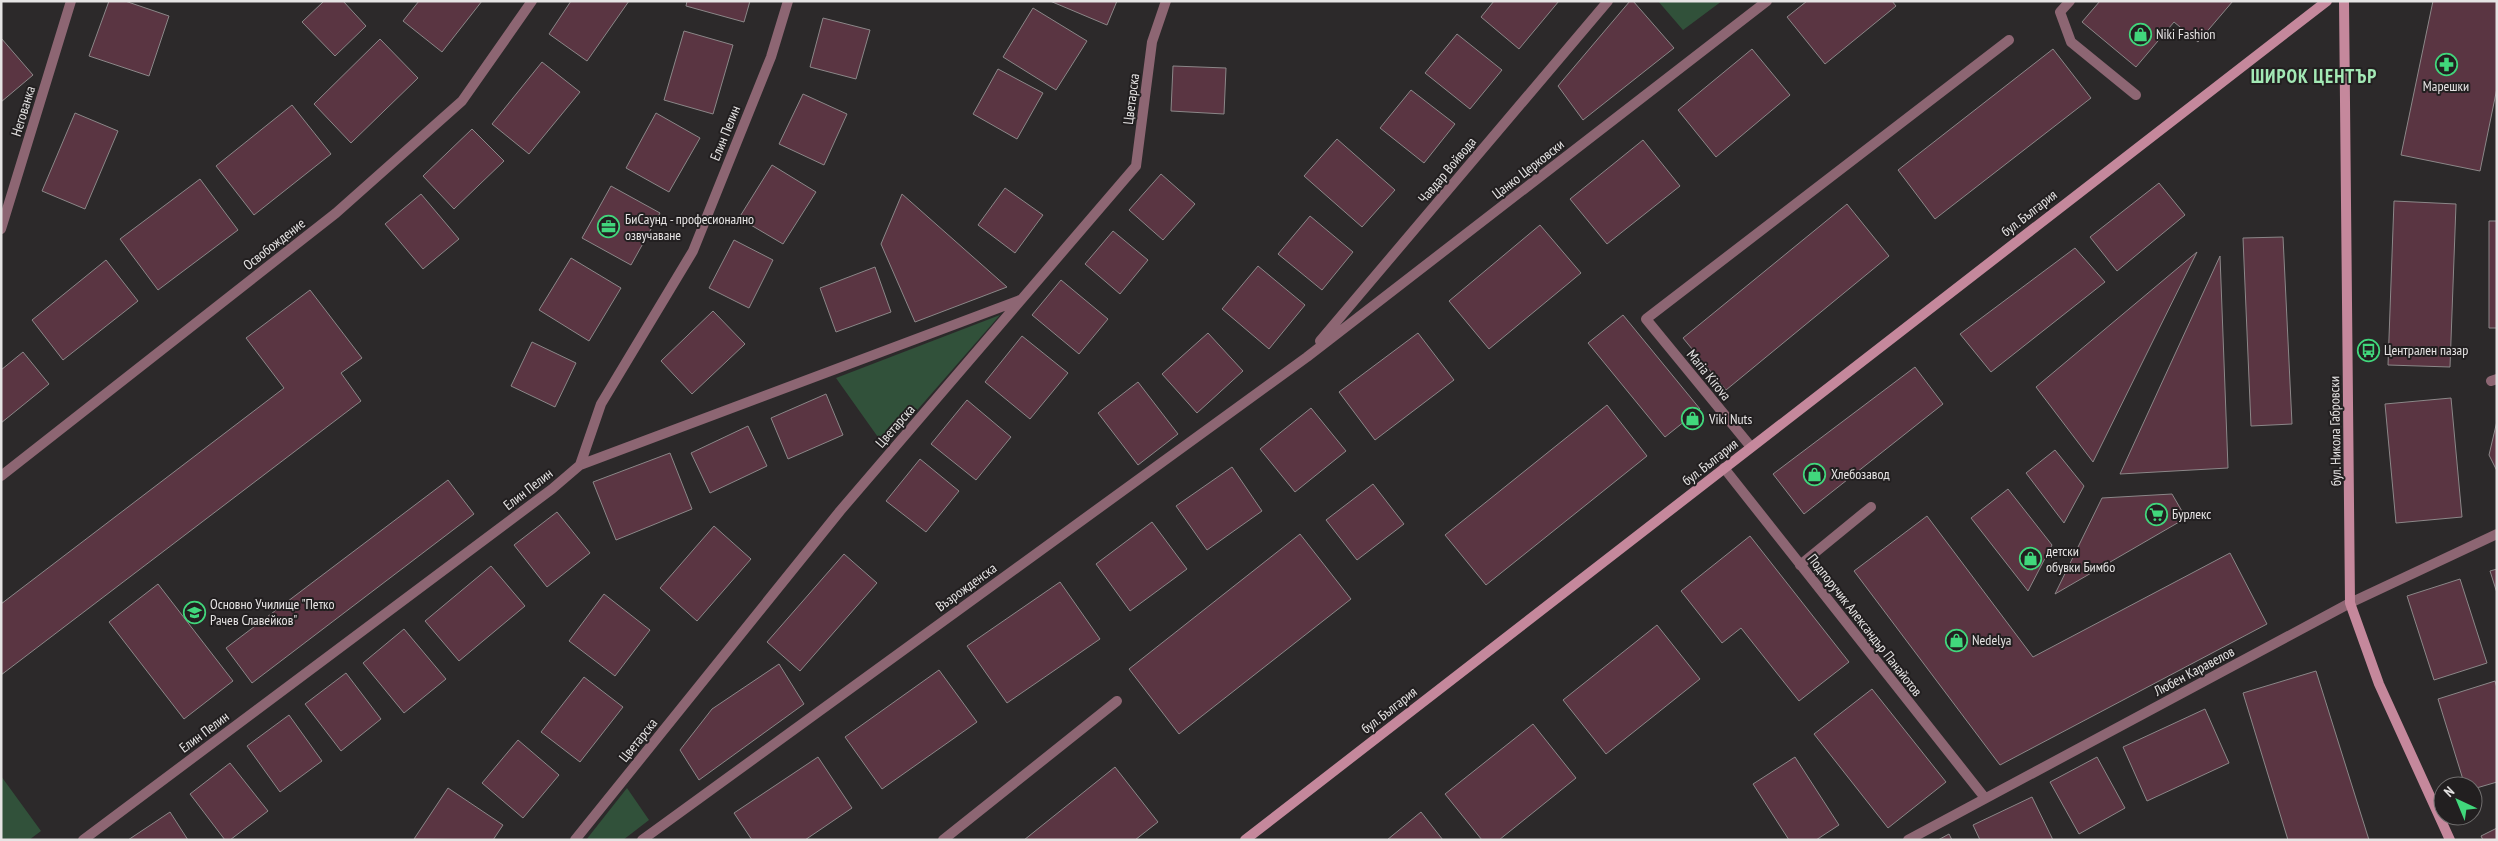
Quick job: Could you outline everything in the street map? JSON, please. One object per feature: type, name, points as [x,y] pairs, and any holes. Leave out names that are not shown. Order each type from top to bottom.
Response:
[{"type":"main road","name":"бул. България","points":[[1245,840],[2326,1]]},
{"type":"main road","name":"бул. Никола Габровски","points":[[2344,1],[2350,603],[2379,684],[2450,840]]},
{"type":"street","name":"Негованка","points":[[1,229],[72,1]]},
{"type":"street","name":"Освобождение","points":[[1,476],[336,213],[440,121],[462,101],[532,1]]},
{"type":"street","name":"Елин Пелин","points":[[83,840],[544,495],[580,465],[601,404],[693,251],[771,57],[788,1]]},
{"type":"street","name":"Цветарска","points":[[575,840],[840,511],[1136,166],[1152,42],[1166,1]]},
{"type":"street","name":"Чавдар Войвода","points":[[1306,358],[1608,1]]},
{"type":"street","name":"Цанко Церковски","points":[[1306,358],[1767,1]]},
{"type":"street","points":[[2070,1],[2060,12],[2071,42],[2136,95]]},
{"type":"street","name":"Maria Kirova","points":[[1751,446],[1646,319],[2009,40]]},
{"type":"street","points":[[580,465],[1022,300]]},
{"type":"street","name":"Възрожденска","points":[[642,840],[1306,358]]},
{"type":"street","name":"Подпоручик Александър Панайотов","points":[[1724,468],[1985,798]]},
{"type":"street","points":[[1800,565],[1871,507]]},
{"type":"street","name":"Любен Каравелов","points":[[1908,840],[2350,603],[2497,534]]},
{"type":"street","points":[[943,840],[1117,701]]},
{"type":"green space","points":[[1658,1],[1722,1],[1683,30]]},
{"type":"green space","points":[[1000,315],[885,447],[836,378]]},
{"type":"green space","points":[[1,776],[41,831],[29,840],[1,840]]},
{"type":"green space","points":[[627,788],[649,820],[623,840],[586,840]]},
{"type":"building","points":[[109,1],[125,1],[169,16],[149,76],[89,56]]},
{"type":"building","points":[[324,1],[343,1],[366,26],[335,56],[302,22]]},
{"type":"building","points":[[419,1],[482,1],[442,52],[403,21]]},
{"type":"building","points":[[571,1],[629,1],[587,61],[549,34]]},
{"type":"building","points":[[687,1],[750,1],[744,22],[686,6]]},
{"type":"building","points":[[1050,1],[1117,1],[1107,25]]},
{"type":"building","points":[[1494,1],[1559,1],[1519,49],[1481,17]]},
{"type":"building","points":[[1630,1],[1633,1],[1674,48],[1583,120],[1558,86]]},
{"type":"building","points":[[1807,1],[1892,1],[1896,6],[1825,64],[1787,17]]},
{"type":"building","points":[[2100,1],[2233,1],[2198,42],[2174,22],[2136,67],[2082,22]]},
{"type":"building","points":[[2433,1],[2497,1],[2497,88],[2480,171],[2401,155]]},
{"type":"building","points":[[1033,8],[1087,41],[1056,90],[1003,57]]},
{"type":"building","points":[[823,18],[870,30],[856,79],[810,67]]},
{"type":"building","points":[[684,31],[733,45],[713,114],[664,100]]},
{"type":"building","points":[[1457,34],[1502,70],[1470,109],[1425,73]]},
{"type":"building","points":[[1,38],[33,75],[1,102]]},
{"type":"building","points":[[380,39],[418,78],[351,143],[314,104]]},
{"type":"building","points":[[1752,49],[1790,95],[1716,157],[1678,110]]},
{"type":"building","points":[[2053,49],[2091,98],[1935,219],[1898,170]]},
{"type":"building","points":[[542,62],[580,92],[529,154],[492,124]]},
{"type":"building","points":[[1173,66],[1226,68],[1224,114],[1171,111]]},
{"type":"building","points":[[998,69],[1043,93],[1017,139],[973,114]]},
{"type":"building","points":[[1411,90],[1455,124],[1424,163],[1380,128]]},
{"type":"building","points":[[803,94],[847,114],[824,165],[779,144]]},
{"type":"building","points":[[292,105],[331,154],[254,215],[216,166]]},
{"type":"building","points":[[75,113],[118,131],[85,209],[42,191]]},
{"type":"building","points":[[656,113],[700,138],[669,192],[626,168]]},
{"type":"building","points":[[472,129],[504,161],[454,209],[423,176]]},
{"type":"building","points":[[1337,139],[1395,190],[1362,227],[1304,176]]},
{"type":"building","points":[[1643,140],[1680,186],[1607,244],[1570,199]]},
{"type":"building","points":[[772,165],[816,192],[783,244],[739,218]]},
{"type":"building","points":[[1161,174],[1195,204],[1163,240],[1129,210]]},
{"type":"building","points":[[200,179],[238,230],[158,290],[120,239]]},
{"type":"building","points":[[2159,183],[2185,215],[2117,271],[2090,237]]},
{"type":"building","points":[[611,186],[660,213],[631,265],[582,238]]},
{"type":"building","points":[[1005,188],[1043,215],[1015,253],[978,225]]},
{"type":"building","points":[[421,194],[459,239],[423,269],[385,224]]},
{"type":"building","points":[[902,194],[1007,287],[915,322],[881,244]]},
{"type":"building","points":[[2394,201],[2456,204],[2450,367],[2388,365]]},
{"type":"building","points":[[1847,204],[1889,256],[1726,390],[1683,338]]},
{"type":"building","points":[[1310,216],[1353,252],[1322,290],[1278,254]]},
{"type":"building","points":[[2489,221],[2497,221],[2497,328],[2489,328]]},
{"type":"building","points":[[1540,225],[1581,273],[1489,349],[1449,301]]},
{"type":"building","points":[[1113,231],[1148,260],[1120,294],[1085,264]]},
{"type":"building","points":[[2283,237],[2292,424],[2251,426],[2243,238]]},
{"type":"building","points":[[734,240],[773,260],[749,308],[709,288]]},
{"type":"building","points":[[2075,248],[2105,282],[1991,372],[1960,334]]},
{"type":"building","points":[[2197,252],[2093,462],[2036,387]]},
{"type":"building","points":[[2220,256],[2228,468],[2120,474]]},
{"type":"building","points":[[571,258],[621,288],[589,341],[539,310]]},
{"type":"building","points":[[106,260],[138,301],[63,360],[32,320]]},
{"type":"building","points":[[1258,266],[1305,305],[1269,349],[1222,309]]},
{"type":"building","points":[[875,267],[891,312],[836,332],[820,288]]},
{"type":"building","points":[[1061,280],[1108,319],[1079,354],[1032,315]]},
{"type":"building","points":[[310,290],[362,358],[341,373],[361,401],[1,675],[1,604],[284,388],[246,338]]},
{"type":"building","points":[[713,311],[745,344],[692,394],[661,361]]},
{"type":"building","points":[[1623,315],[1700,409],[1665,437],[1588,343]]},
{"type":"building","points":[[1208,333],[1243,371],[1197,413],[1162,374]]},
{"type":"building","points":[[1418,333],[1454,380],[1375,440],[1339,392]]},
{"type":"building","points":[[1022,336],[1068,373],[1030,419],[985,382]]},
{"type":"building","points":[[532,342],[576,363],[555,407],[511,386]]},
{"type":"building","points":[[23,352],[49,384],[1,423],[1,370]]},
{"type":"building","points":[[1915,367],[1943,404],[1804,514],[1773,474]]},
{"type":"building","points":[[1138,382],[1178,434],[1138,465],[1098,413]]},
{"type":"building","points":[[826,394],[843,435],[788,459],[771,418]]},
{"type":"building","points":[[2451,398],[2462,517],[2396,523],[2385,404]]},
{"type":"building","points":[[967,400],[1011,437],[976,480],[931,444]]},
{"type":"building","points":[[1607,405],[1647,456],[1486,585],[1445,535]]},
{"type":"building","points":[[1311,408],[1346,451],[1295,492],[1260,449]]},
{"type":"building","points":[[2497,421],[2497,471],[2489,455]]},
{"type":"building","points":[[748,426],[767,466],[710,493],[691,453]]},
{"type":"building","points":[[2055,450],[2084,486],[2064,523],[2026,473]]},
{"type":"building","points":[[670,453],[692,509],[616,540],[593,482]]},
{"type":"building","points":[[920,459],[959,491],[926,532],[886,501]]},
{"type":"building","points":[[1232,467],[1262,511],[1207,550],[1176,506]]},
{"type":"building","points":[[448,480],[474,514],[252,683],[226,648]]},
{"type":"building","points":[[1373,484],[1404,524],[1357,560],[1326,520]]},
{"type":"building","points":[[2008,489],[2052,545],[2028,591],[1971,518]]},
{"type":"building","points":[[2172,494],[2186,518],[2055,594],[2102,498]]},
{"type":"building","points":[[557,512],[590,553],[547,587],[514,545]]},
{"type":"building","points":[[1927,516],[2033,657],[2230,553],[2267,624],[2000,765],[1854,571]]},
{"type":"building","points":[[1152,522],[1187,569],[1130,611],[1096,564]]},
{"type":"building","points":[[714,526],[751,559],[697,621],[660,588]]},
{"type":"building","points":[[1300,534],[1351,599],[1179,734],[1129,669]]},
{"type":"building","points":[[1750,536],[1849,662],[1799,701],[1741,628],[1722,643],[1681,591]]},
{"type":"building","points":[[844,554],[877,583],[800,671],[767,642]]},
{"type":"building","points":[[491,566],[525,606],[459,661],[425,621]]},
{"type":"building","points":[[2497,569],[2497,593],[2490,571]]},
{"type":"building","points":[[2460,579],[2487,663],[2434,680],[2407,596]]},
{"type":"building","points":[[1060,582],[1100,639],[1007,703],[967,646]]},
{"type":"building","points":[[158,584],[233,681],[184,719],[109,622]]},
{"type":"building","points":[[604,594],[650,630],[615,676],[569,641]]},
{"type":"building","points":[[1657,625],[1700,679],[1606,754],[1563,700]]},
{"type":"building","points":[[404,629],[446,679],[404,713],[363,663]]},
{"type":"building","points":[[779,664],[804,704],[699,780],[680,750],[712,709]]},
{"type":"building","points":[[939,670],[977,722],[882,789],[845,737]]},
{"type":"building","points":[[2316,671],[2369,840],[2288,840],[2243,693]]},
{"type":"building","points":[[346,673],[381,719],[341,751],[305,704]]},
{"type":"building","points":[[584,677],[623,707],[580,762],[541,732]]},
{"type":"building","points":[[2495,681],[2497,688],[2497,782],[2483,786],[2483,776],[2462,776],[2438,699]]},
{"type":"building","points":[[1872,689],[1946,782],[1888,828],[1814,734]]},
{"type":"building","points":[[2205,709],[2229,763],[2147,801],[2123,747]]},
{"type":"building","points":[[289,715],[322,761],[280,792],[247,746]]},
{"type":"building","points":[[1533,724],[1576,778],[1499,840],[1482,840],[1445,794]]},
{"type":"building","points":[[518,740],[559,775],[523,818],[482,783]]},
{"type":"building","points":[[818,757],[852,808],[805,840],[752,840],[734,813]]},
{"type":"building","points":[[1795,757],[1839,825],[1816,840],[1789,840],[1753,784]]},
{"type":"building","points":[[2097,757],[2125,808],[2079,834],[2050,782]]},
{"type":"building","points":[[230,763],[268,811],[230,840],[225,840],[190,794]]},
{"type":"building","points":[[1115,767],[1158,822],[1135,840],[1024,840]]},
{"type":"building","points":[[448,788],[503,825],[493,840],[414,839]]},
{"type":"building","points":[[2032,797],[2053,840],[1980,840],[1973,825]]},
{"type":"building","points":[[170,812],[188,840],[128,840]]},
{"type":"building","points":[[1421,812],[1443,840],[1387,840]]},
{"type":"building","points":[[2497,828],[2497,840],[2483,840],[2481,836]]},
{"type":"building","points":[[1949,834],[1952,840],[1938,840]]},
{"type":"place","name":"Niki Fashion","points":[[2140,34]]},
{"type":"place","name":"Марешки","points":[[2446,64]]},
{"type":"place","name":"БиСаунд - професионално озвучаване","points":[[609,227]]},
{"type":"place","name":"Централен пазар","points":[[2368,350]]},
{"type":"place","name":"Viki Nuts","points":[[1693,419]]},
{"type":"place","name":"Хлебозавод","points":[[1815,474]]},
{"type":"place","name":"Бурлекс","points":[[2156,514]]},
{"type":"place","name":"детски обувки Бимбо","points":[[2030,559]]},
{"type":"place","name":"Основно Училище \"Петко Рачев Славейков\"","points":[[194,612]]},
{"type":"place","name":"Nedelya","points":[[1956,640]]},
{"type":"district","name":"ШИРОК ЦЕНТЪР","points":[[2314,76]]}]
